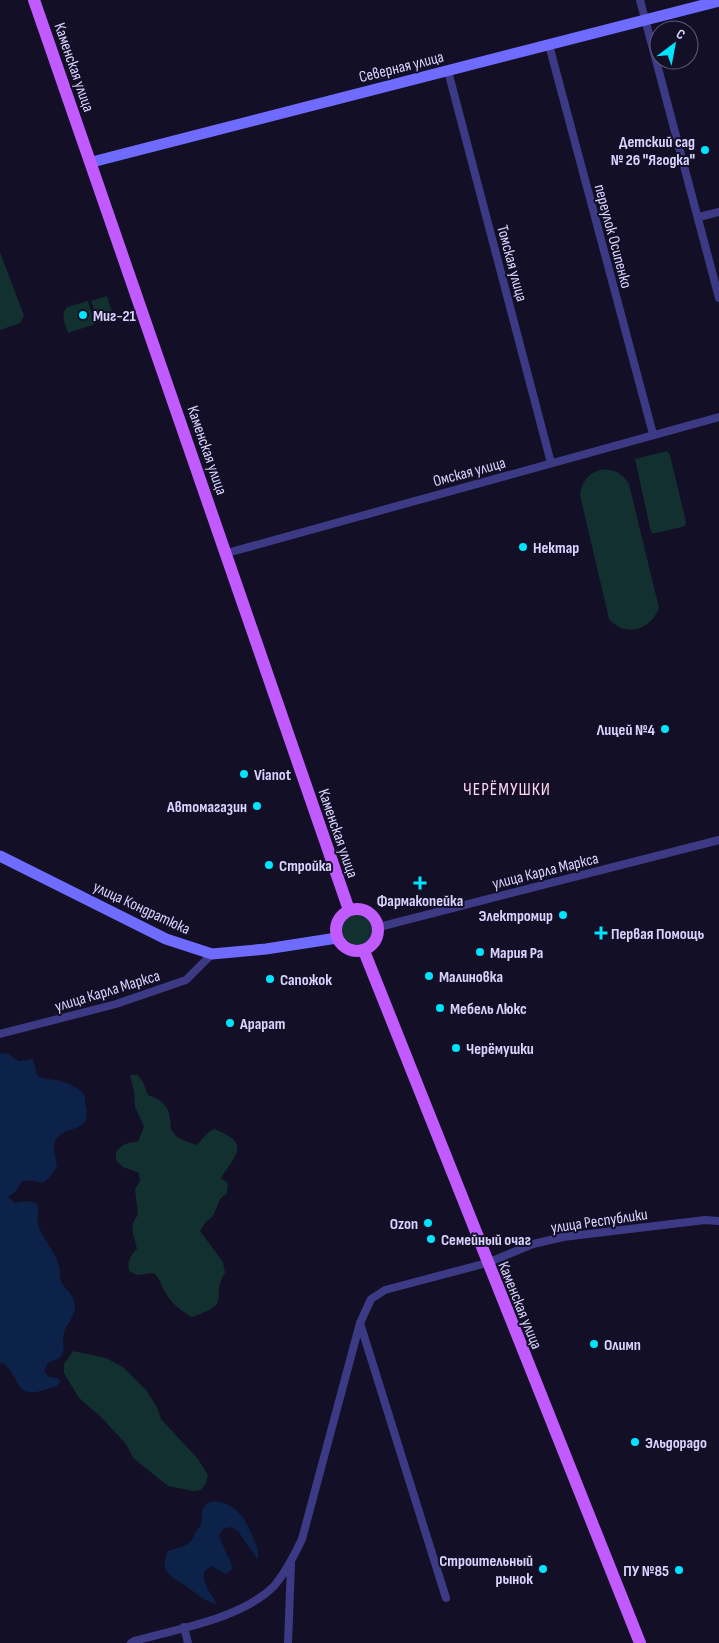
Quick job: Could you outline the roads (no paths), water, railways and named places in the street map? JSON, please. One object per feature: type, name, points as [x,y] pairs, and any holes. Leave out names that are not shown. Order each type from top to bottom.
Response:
[{"type":"main road","name":"Каменская улица","points":[[34,0],[92,162],[349,910]]},
{"type":"main road","points":[[362,909],[368,911],[377,920],[379,927],[377,939],[370,948],[358,952],[345,948],[337,938],[336,925],[343,914],[349,910],[362,909]]},
{"type":"main road","name":"Каменская улица","points":[[364,950],[487,1263],[640,1643]]},
{"type":"street","points":[[640,0],[719,298]]},
{"type":"street","name":"Северная улица","points":[[92,162],[719,1]]},
{"type":"street","name":"переулок Осипенко","points":[[549,45],[654,434]]},
{"type":"street","name":"Томская улица","points":[[448,71],[551,463]]},
{"type":"street","points":[[699,217],[719,212]]},
{"type":"street","name":"Омская улица","points":[[226,553],[719,417]]},
{"type":"street","name":"улица Карла Маркса","points":[[379,927],[719,840]]},
{"type":"street","name":"улица Кондратюка","points":[[0,856],[166,939],[212,954],[266,949],[337,938]]},
{"type":"street","name":"улица Карла Маркса","points":[[0,1034],[116,1004],[186,980],[212,954]]},
{"type":"street","name":"улица Республики","points":[[290,1564],[302,1540],[360,1322],[371,1299],[385,1290],[487,1263],[532,1244],[563,1237],[705,1220],[719,1221]]},
{"type":"street","points":[[360,1322],[446,1598]]},
{"type":"street","points":[[131,1643],[234,1613],[253,1602],[273,1586],[290,1564]]},
{"type":"street","points":[[288,1643],[290,1564]]},
{"type":"street","points":[[184,1627],[188,1643]]},
{"type":"water","points":[[0,1053],[8,1054],[19,1061],[32,1059],[36,1073],[40,1077],[61,1081],[76,1088],[85,1096],[87,1112],[87,1117],[83,1123],[64,1132],[56,1140],[54,1149],[57,1167],[48,1179],[42,1182],[22,1181],[15,1192],[8,1197],[15,1203],[28,1201],[36,1203],[38,1206],[39,1228],[60,1268],[61,1281],[75,1304],[73,1315],[64,1333],[63,1354],[48,1363],[44,1371],[49,1377],[58,1378],[61,1382],[53,1387],[34,1392],[27,1392],[22,1389],[8,1368],[3,1363],[0,1363]]},
{"type":"water","points":[[216,1501],[230,1506],[240,1514],[250,1530],[258,1551],[258,1560],[238,1531],[230,1527],[223,1529],[219,1536],[233,1568],[226,1574],[211,1566],[204,1572],[207,1586],[217,1605],[209,1602],[174,1578],[166,1570],[165,1565],[168,1551],[190,1542],[201,1526],[202,1510],[207,1503]]},
{"type":"place","name":"Детский сад № 26 \"Ягодка\"","points":[[705,150]]},
{"type":"place","name":"Миг-21","points":[[83,315]]},
{"type":"place","name":"Нектар","points":[[523,547]]},
{"type":"place","name":"Лицей №4","points":[[665,729]]},
{"type":"place","name":"Vianot","points":[[244,774]]},
{"type":"place","name":"Автомагазин","points":[[257,806]]},
{"type":"place","name":"Стройка","points":[[269,865]]},
{"type":"place","name":"Фармакопейка","points":[[420,883]]},
{"type":"place","name":"Электромир","points":[[563,915]]},
{"type":"place","name":"Первая Помощь","points":[[601,933]]},
{"type":"place","name":"Мария Ра","points":[[480,952]]},
{"type":"place","name":"Малиновка","points":[[429,976]]},
{"type":"place","name":"Сапожок","points":[[270,979]]},
{"type":"place","name":"Мебель Люкс","points":[[440,1008]]},
{"type":"place","name":"Арарат","points":[[230,1023]]},
{"type":"place","name":"Черёмушки","points":[[456,1048]]},
{"type":"place","name":"Ozon","points":[[428,1223]]},
{"type":"place","name":"Семейный очаг","points":[[431,1239]]},
{"type":"place","name":"Олимп","points":[[594,1344]]},
{"type":"place","name":"Эльдорадо","points":[[635,1442]]},
{"type":"place","name":"Строительный рынок","points":[[543,1569]]},
{"type":"place","name":"ПУ №85","points":[[679,1570]]},
{"type":"district","name":"ЧЕРЁМУШКИ","points":[[507,789]]}]
